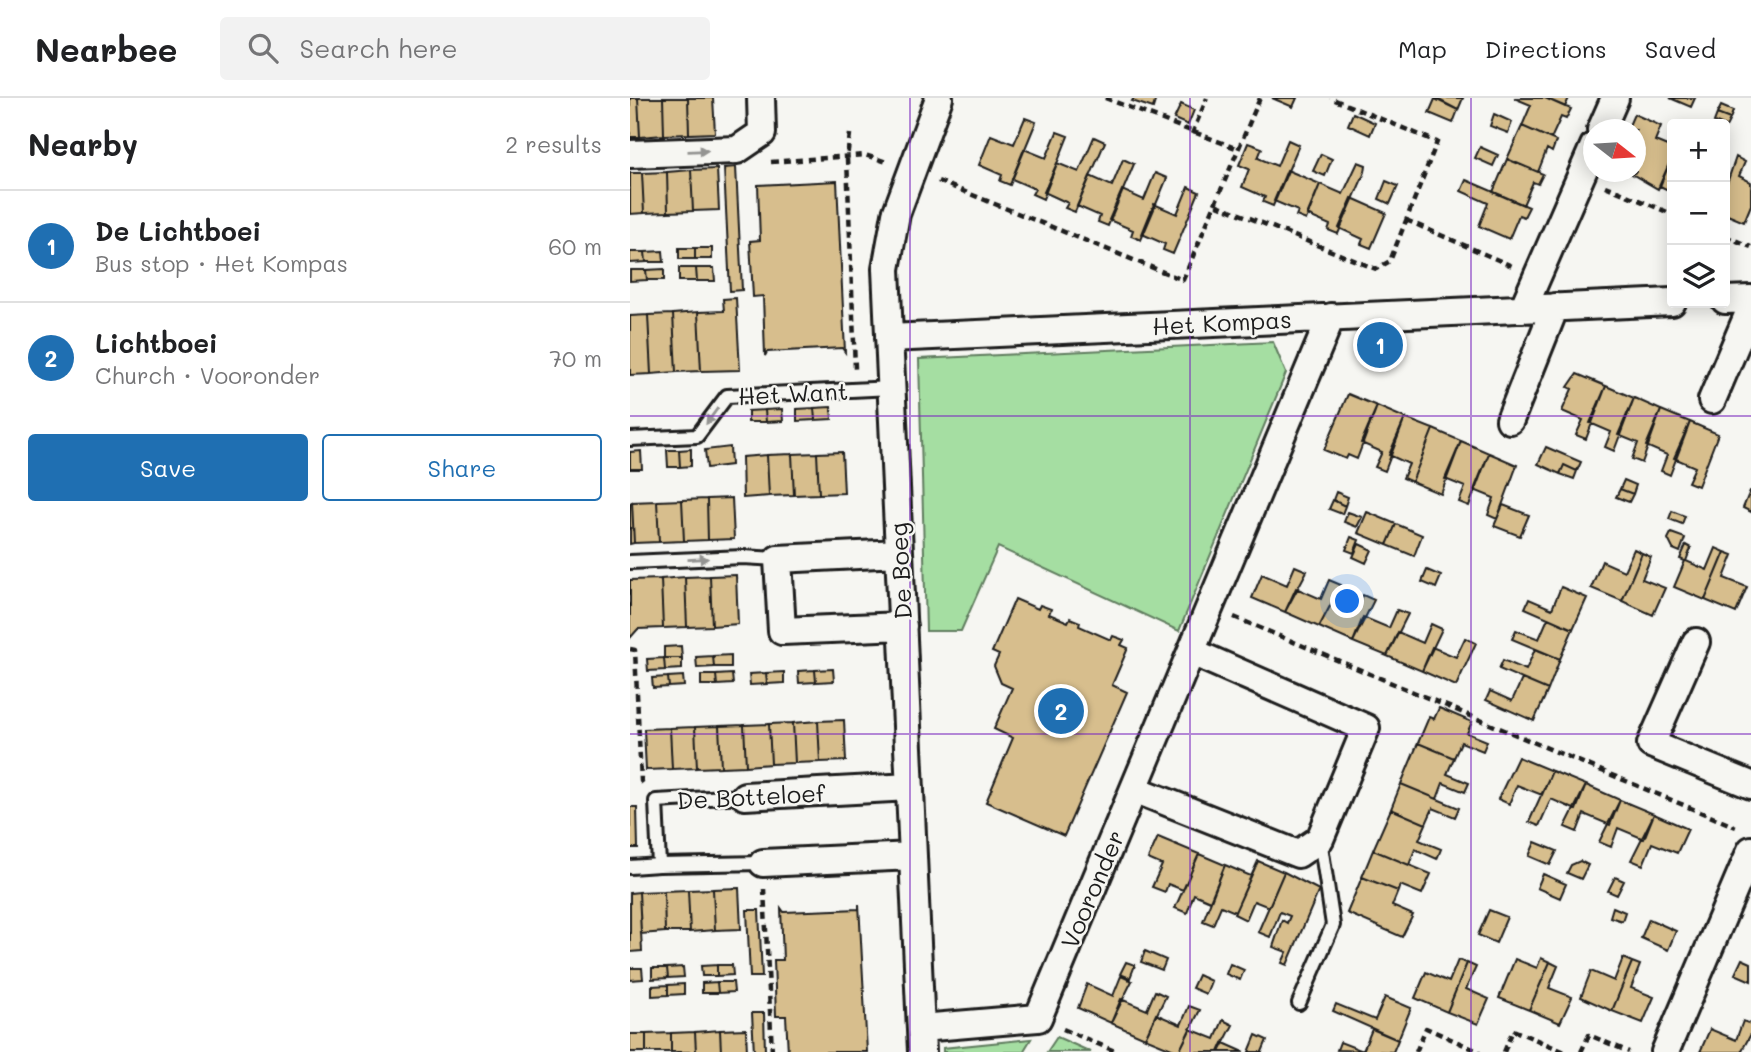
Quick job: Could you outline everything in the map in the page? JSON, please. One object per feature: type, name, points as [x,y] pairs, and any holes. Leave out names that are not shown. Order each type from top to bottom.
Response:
[{"type":"street","points":[[630,154],[737,150],[762,133],[761,98]]},
{"type":"street","name":"De Boeg","points":[[921,1040],[886,270],[896,214],[939,98]]},
{"type":"street","points":[[1606,119],[1615,98]]},
{"type":"street","points":[[1523,309],[1583,170]]},
{"type":"street","points":[[1730,300],[1751,299]]},
{"type":"street","name":"Het Kompas","points":[[889,338],[1667,302]]},
{"type":"street","points":[[1510,420],[1555,307]]},
{"type":"street","points":[[1712,400],[1751,307]]},
{"type":"street","name":"Vooronder","points":[[1038,1018],[1331,317]]},
{"type":"street","points":[[900,553],[778,559],[782,631],[903,626]]},
{"type":"street","points":[[1696,642],[1651,744],[1751,785]]},
{"type":"street","points":[[1134,789],[1298,854],[1320,839],[1366,728],[1192,652]]},
{"type":"street","name":"De Botteloef","points":[[745,796],[910,787]]},
{"type":"street","points":[[1665,1052],[1745,839]]},
{"type":"street","points":[[762,863],[913,856]]},
{"type":"street","points":[[921,1040],[1038,1018]]},
{"type":"lane","name":"Het Want","points":[[630,439],[697,436],[727,396],[892,388]]},
{"type":"lane","points":[[630,562],[744,557],[778,559]]},
{"type":"lane","name":"De Botteloef","points":[[659,865],[656,801],[745,796]]},
{"type":"lane","points":[[1299,1003],[1334,925],[1320,839]]},
{"type":"lane","points":[[630,867],[762,863]]},
{"type":"path","points":[[1105,98],[1192,134],[1238,149]]},
{"type":"path","points":[[1192,134],[1207,98]]},
{"type":"path","points":[[737,150],[749,163],[865,155],[912,171],[1183,280],[1260,98]]},
{"type":"path","points":[[1214,204],[1376,269],[1390,261],[1437,142],[1331,98]]},
{"type":"path","points":[[850,134],[847,158],[856,391]]},
{"type":"path","points":[[1580,176],[1667,212]]},
{"type":"path","points":[[1406,220],[1537,277]]},
{"type":"path","points":[[1730,238],[1751,247]]},
{"type":"path","points":[[1211,607],[1745,839]]},
{"type":"path","points":[[630,649],[635,650],[641,781],[656,801]]},
{"type":"path","points":[[762,863],[772,1052]]},
{"type":"path","points":[[1038,1018],[1117,1052]]},
{"type":"path","points":[[1416,1052],[1426,1028],[1480,1052]]},
{"type":"path","points":[[1504,1052],[1513,1030],[1565,1052]]},
{"type":"path","points":[[1581,1052],[1589,1035],[1629,1052]]},
{"type":"green space","points":[[1273,342],[1286,373],[1179,631],[998,547],[961,631],[926,631],[919,359]]},
{"type":"green space","points":[[1057,1037],[1091,1052],[1047,1052]]},
{"type":"green space","points":[[1031,1039],[1023,1052],[943,1052],[943,1048]]},
{"type":"building","points":[[630,98],[638,98],[640,137],[630,137]]},
{"type":"building","points":[[638,98],[663,98],[664,135],[640,137]]},
{"type":"building","points":[[663,98],[688,98],[689,134],[664,135]]},
{"type":"building","points":[[688,98],[713,98],[715,133],[689,134]]},
{"type":"building","points":[[1134,98],[1156,98],[1153,108],[1132,101]]},
{"type":"building","points":[[1272,98],[1297,98],[1293,107]]},
{"type":"building","points":[[1435,98],[1463,98],[1458,110]]},
{"type":"building","points":[[1514,98],[1545,98],[1571,109],[1566,119],[1561,117],[1551,139],[1522,126],[1531,105]]},
{"type":"building","points":[[1545,98],[1569,98],[1565,107]]},
{"type":"building","points":[[1670,98],[1695,98],[1691,107]]},
{"type":"building","points":[[1435,99],[1458,110],[1453,123],[1429,113]]},
{"type":"building","points":[[1181,104],[1194,110],[1188,125],[1174,119]]},
{"type":"building","points":[[1721,106],[1733,111],[1730,119],[1717,114]]},
{"type":"building","points":[[1353,113],[1375,123],[1370,135],[1348,125]]},
{"type":"building","points":[[1494,114],[1512,122],[1508,133],[1490,126]]},
{"type":"building","points":[[1634,114],[1645,119],[1632,119]]},
{"type":"building","points":[[1717,114],[1730,119],[1715,119]]},
{"type":"building","points":[[1025,118],[1036,122],[1010,185],[1000,181],[1002,175],[979,165],[991,135],[1014,144]]},
{"type":"building","points":[[1646,119],[1661,126],[1655,141],[1667,146],[1667,168],[1658,189],[1646,182]]},
{"type":"building","points":[[1522,126],[1556,141],[1552,152],[1547,149],[1538,172],[1507,159]]},
{"type":"building","points":[[1057,132],[1068,136],[1043,199],[1032,194],[1035,189],[1012,179],[1024,149],[1046,158]]},
{"type":"building","points":[[1094,137],[1105,142],[1075,212],[1065,208],[1068,203],[1044,192],[1057,163],[1079,172]]},
{"type":"building","points":[[1288,140],[1299,145],[1273,206],[1263,202],[1265,197],[1242,187],[1249,169],[1239,165],[1248,143],[1262,148],[1258,158],[1277,166]]},
{"type":"building","points":[[1480,147],[1498,155],[1493,166],[1475,158]]},
{"type":"building","points":[[1321,154],[1332,159],[1325,176],[1313,171]]},
{"type":"building","points":[[1736,157],[1745,162],[1739,176],[1751,182],[1751,205],[1744,222],[1730,216],[1730,174]]},
{"type":"building","points":[[1123,159],[1134,164],[1108,226],[1098,222],[1100,216],[1077,206],[1090,176],[1112,186]]},
{"type":"building","points":[[1507,159],[1543,174],[1538,184],[1533,182],[1523,205],[1493,192]]},
{"type":"building","points":[[1358,162],[1366,165],[1365,172],[1338,234],[1328,230],[1330,225],[1307,215],[1320,184],[1343,194]]},
{"type":"building","points":[[736,167],[742,290],[730,291],[724,168]]},
{"type":"building","points":[[717,169],[719,210],[693,211],[691,170]]},
{"type":"building","points":[[1667,169],[1667,190],[1660,186]]},
{"type":"building","points":[[691,170],[693,211],[668,212],[667,172]]},
{"type":"building","points":[[1287,170],[1320,184],[1306,220],[1296,216],[1298,211],[1274,201]]},
{"type":"building","points":[[667,172],[668,212],[644,213],[642,173]]},
{"type":"building","points":[[630,173],[642,173],[644,213],[630,214]]},
{"type":"building","points":[[1155,173],[1167,178],[1141,240],[1131,236],[1133,230],[1109,220],[1122,190],[1144,200]]},
{"type":"building","points":[[1466,180],[1529,207],[1524,217],[1519,215],[1509,239],[1479,226],[1488,203],[1461,191]]},
{"type":"building","points":[[837,181],[845,352],[842,348],[767,352],[765,356],[763,296],[753,297],[750,241],[760,240],[758,185]]},
{"type":"building","points":[[1386,181],[1398,186],[1390,204],[1379,199]]},
{"type":"building","points":[[1188,187],[1199,192],[1173,254],[1163,250],[1165,244],[1142,234],[1154,204],[1177,214]]},
{"type":"building","points":[[1352,198],[1386,213],[1371,248],[1361,244],[1363,239],[1339,228]]},
{"type":"building","points":[[679,248],[695,248],[695,259],[679,259]]},
{"type":"building","points":[[695,248],[712,248],[712,259],[695,259]]},
{"type":"building","points":[[663,251],[664,262],[646,262],[645,252]]},
{"type":"building","points":[[630,252],[645,252],[646,262],[630,263]]},
{"type":"building","points":[[679,268],[696,268],[697,281],[679,281]]},
{"type":"building","points":[[696,268],[714,268],[715,281],[697,281]]},
{"type":"building","points":[[664,269],[664,280],[647,280],[646,270]]},
{"type":"building","points":[[630,270],[646,270],[647,280],[630,281]]},
{"type":"building","points":[[736,298],[740,370],[701,371],[698,312],[724,311],[723,299]]},
{"type":"building","points":[[698,312],[701,371],[676,372],[673,314]]},
{"type":"building","points":[[673,314],[676,372],[651,374],[648,315]]},
{"type":"building","points":[[648,315],[651,374],[630,375],[630,316]]},
{"type":"building","points":[[1577,374],[1606,386],[1586,439],[1576,435],[1583,420],[1562,411],[1572,389],[1568,387]]},
{"type":"building","points":[[1606,386],[1634,398],[1614,451],[1605,447],[1611,432],[1590,423]]},
{"type":"building","points":[[1348,394],[1377,406],[1357,459],[1348,455],[1346,459],[1324,450]]},
{"type":"building","points":[[1634,398],[1661,410],[1642,463],[1632,459],[1638,443],[1618,435]]},
{"type":"building","points":[[1377,406],[1405,418],[1385,471],[1375,467],[1382,452],[1361,443]]},
{"type":"building","points":[[831,407],[832,419],[815,420],[814,408]]},
{"type":"building","points":[[814,408],[815,420],[797,421],[797,409]]},
{"type":"building","points":[[782,409],[783,421],[766,422],[765,410]]},
{"type":"building","points":[[765,410],[766,422],[748,422],[748,411]]},
{"type":"building","points":[[1661,410],[1690,422],[1670,475],[1661,471],[1667,455],[1646,446]]},
{"type":"building","points":[[1405,418],[1433,429],[1412,482],[1403,478],[1409,464],[1389,455]]},
{"type":"building","points":[[1690,422],[1718,434],[1698,486],[1688,482],[1695,467],[1674,458]]},
{"type":"building","points":[[1433,429],[1461,441],[1441,494],[1412,482]]},
{"type":"building","points":[[1461,441],[1489,453],[1469,506],[1459,502],[1465,487],[1445,479]]},
{"type":"building","points":[[730,447],[731,465],[707,468],[705,450]]},
{"type":"building","points":[[1546,447],[1581,462],[1577,471],[1564,465],[1560,474],[1538,464]]},
{"type":"building","points":[[691,449],[691,466],[680,467],[679,450]]},
{"type":"building","points":[[667,450],[679,450],[680,467],[668,467]]},
{"type":"building","points":[[641,451],[642,469],[630,469],[630,452]]},
{"type":"building","points":[[842,452],[844,493],[819,494],[817,453]]},
{"type":"building","points":[[817,453],[819,494],[794,495],[792,454]]},
{"type":"building","points":[[1489,453],[1517,465],[1497,519],[1488,515],[1494,498],[1474,490]]},
{"type":"building","points":[[792,454],[794,495],[769,496],[767,455]]},
{"type":"building","points":[[767,455],[769,496],[743,498],[742,457]]},
{"type":"building","points":[[1564,465],[1577,471],[1574,479],[1560,474]]},
{"type":"building","points":[[1624,480],[1636,485],[1633,494],[1620,489]]},
{"type":"building","points":[[1620,489],[1633,494],[1629,502],[1616,497]]},
{"type":"building","points":[[1751,491],[1751,512],[1743,508]]},
{"type":"building","points":[[1336,492],[1348,497],[1345,506],[1333,500]]},
{"type":"building","points":[[732,498],[734,539],[708,540],[707,499]]},
{"type":"building","points":[[707,499],[708,540],[684,541],[682,500]]},
{"type":"building","points":[[682,500],[684,541],[659,542],[657,501]]},
{"type":"building","points":[[1333,500],[1345,506],[1342,514],[1329,509]]},
{"type":"building","points":[[657,501],[659,542],[634,543],[632,502]]},
{"type":"building","points":[[632,502],[634,543],[630,544],[630,503]]},
{"type":"building","points":[[1503,505],[1529,515],[1520,536],[1494,526]]},
{"type":"building","points":[[1672,511],[1685,516],[1682,524],[1669,519]]},
{"type":"building","points":[[1348,512],[1362,517],[1357,527],[1344,522]]},
{"type":"building","points":[[1367,512],[1396,524],[1387,545],[1358,533]]},
{"type":"building","points":[[1396,524],[1422,535],[1414,556],[1387,545]]},
{"type":"building","points":[[1671,533],[1685,538],[1680,552],[1673,549],[1668,539]]},
{"type":"building","points":[[1351,537],[1359,540],[1354,553],[1346,550]]},
{"type":"building","points":[[1359,544],[1372,550],[1366,563],[1353,557]]},
{"type":"building","points":[[1686,545],[1691,548],[1686,561],[1707,570],[1716,548],[1725,552],[1705,600],[1674,587],[1685,561],[1680,559]]},
{"type":"building","points":[[1634,549],[1642,553],[1622,601],[1591,588],[1602,561],[1624,571]]},
{"type":"building","points":[[1725,552],[1733,555],[1724,578],[1747,587],[1736,613],[1705,600]]},
{"type":"building","points":[[1642,553],[1651,557],[1642,579],[1665,588],[1653,615],[1622,601]]},
{"type":"building","points":[[1295,566],[1307,571],[1285,612],[1252,598],[1262,574],[1287,585]]},
{"type":"building","points":[[1427,570],[1441,576],[1436,588],[1422,582]]},
{"type":"building","points":[[736,575],[738,624],[712,626],[710,576]]},
{"type":"building","points":[[710,576],[712,626],[687,627],[685,577]]},
{"type":"building","points":[[685,577],[687,627],[663,628],[661,579]]},
{"type":"building","points":[[661,579],[663,628],[638,629],[630,638],[630,580]]},
{"type":"building","points":[[1329,580],[1341,585],[1319,627],[1285,612],[1296,588],[1321,599]]},
{"type":"building","points":[[1561,587],[1587,598],[1573,629],[1525,608],[1529,599],[1552,609]]},
{"type":"building","points":[[1337,593],[1360,603],[1363,595],[1374,600],[1353,642],[1319,627]]},
{"type":"building","points":[[1015,599],[1038,609],[1040,605],[1051,609],[1049,614],[1068,622],[1070,618],[1080,622],[1079,626],[1111,640],[1113,636],[1124,640],[1121,645],[1128,648],[1112,685],[1127,692],[1064,836],[986,802],[1013,738],[994,729],[1012,688],[1001,683],[994,666],[999,655],[992,652]]},
{"type":"building","points":[[1397,610],[1408,614],[1387,656],[1353,642],[1363,617],[1389,628]]},
{"type":"building","points":[[1548,618],[1573,629],[1560,659],[1512,639],[1516,630],[1539,639]]},
{"type":"building","points":[[1431,624],[1442,629],[1422,671],[1387,656],[1398,632],[1423,643]]},
{"type":"building","points":[[1465,638],[1476,643],[1456,686],[1422,671],[1432,647],[1456,657]]},
{"type":"building","points":[[681,646],[682,658],[664,658],[664,647]]},
{"type":"building","points":[[1535,649],[1560,659],[1548,690],[1499,669],[1503,660],[1526,670]]},
{"type":"building","points":[[731,655],[731,667],[714,667],[713,656]]},
{"type":"building","points":[[713,656],[714,667],[697,668],[696,657]]},
{"type":"building","points":[[664,658],[665,670],[648,671],[647,659]]},
{"type":"building","points":[[664,658],[682,658],[682,669],[665,670]]},
{"type":"building","points":[[833,669],[834,681],[816,682],[815,670]]},
{"type":"building","points":[[815,670],[816,682],[799,683],[798,671]]},
{"type":"building","points":[[784,672],[784,683],[767,684],[766,673]]},
{"type":"building","points":[[766,673],[767,684],[750,685],[749,674]]},
{"type":"building","points":[[732,674],[733,684],[717,685],[716,675]]},
{"type":"building","points":[[701,675],[716,675],[717,685],[701,685]]},
{"type":"building","points":[[683,676],[684,686],[669,687],[668,677]]},
{"type":"building","points":[[668,677],[669,687],[653,688],[652,678]]},
{"type":"building","points":[[1522,679],[1548,690],[1534,721],[1486,700],[1490,691],[1512,701]]},
{"type":"building","points":[[1439,708],[1472,722],[1467,733],[1487,741],[1483,751],[1461,742],[1454,758],[1418,743],[1429,717],[1434,719]]},
{"type":"building","points":[[844,720],[846,761],[820,762],[818,721]]},
{"type":"building","points":[[818,721],[820,762],[795,763],[793,723]]},
{"type":"building","points":[[793,723],[795,763],[771,764],[769,724]]},
{"type":"building","points":[[769,724],[771,764],[746,766],[744,725]]},
{"type":"building","points":[[744,725],[746,766],[721,767],[719,726]]},
{"type":"building","points":[[719,726],[721,767],[697,768],[695,727]]},
{"type":"building","points":[[695,727],[697,768],[672,769],[670,728]]},
{"type":"building","points":[[670,728],[672,769],[646,770],[644,729]]},
{"type":"building","points":[[1418,743],[1454,758],[1447,774],[1469,783],[1465,792],[1443,783],[1437,799],[1401,784]]},
{"type":"building","points":[[1518,757],[1552,771],[1542,795],[1517,785],[1509,804],[1498,799]]},
{"type":"building","points":[[1552,771],[1586,785],[1576,810],[1551,799],[1539,826],[1529,822]]},
{"type":"building","points":[[1401,784],[1459,808],[1455,817],[1433,808],[1426,824],[1391,809]]},
{"type":"building","points":[[1586,785],[1620,800],[1610,825],[1584,814],[1577,832],[1565,827]]},
{"type":"building","points":[[1620,800],[1654,814],[1644,839],[1618,828],[1611,847],[1599,842]]},
{"type":"building","points":[[630,807],[637,807],[638,848],[630,848]]},
{"type":"building","points":[[1391,809],[1426,824],[1419,840],[1441,849],[1437,859],[1415,849],[1409,865],[1373,850]]},
{"type":"building","points":[[1654,814],[1688,829],[1677,853],[1652,843],[1643,865],[1631,860]]},
{"type":"building","points":[[1158,837],[1199,854],[1183,890],[1168,884],[1165,892],[1152,887],[1162,865],[1148,859]]},
{"type":"building","points":[[1535,842],[1557,851],[1550,865],[1529,856]]},
{"type":"building","points":[[1373,850],[1431,874],[1422,894],[1400,885],[1398,891],[1362,877]]},
{"type":"building","points":[[1199,854],[1225,865],[1210,901],[1194,894],[1187,913],[1175,908]]},
{"type":"building","points":[[1258,861],[1284,872],[1269,907],[1254,901],[1246,920],[1234,914]]},
{"type":"building","points":[[1580,861],[1588,865],[1581,879],[1567,873],[1571,865]]},
{"type":"building","points":[[1225,865],[1251,876],[1235,912],[1221,906],[1213,925],[1203,921]]},
{"type":"building","points":[[1284,872],[1319,890],[1287,965],[1282,963],[1287,952],[1273,947],[1282,920],[1287,923],[1290,916],[1280,912],[1270,937],[1258,932]]},
{"type":"building","points":[[1543,874],[1566,884],[1560,898],[1537,888]]},
{"type":"building","points":[[1362,877],[1398,891],[1392,906],[1413,915],[1402,937],[1347,913]]},
{"type":"building","points":[[1615,877],[1624,881],[1617,895],[1608,891]]},
{"type":"building","points":[[739,888],[741,929],[715,930],[713,889]]},
{"type":"building","points":[[713,889],[715,930],[690,932],[688,890]]},
{"type":"building","points":[[688,890],[690,932],[665,932],[664,891]]},
{"type":"building","points":[[664,891],[665,932],[641,934],[639,892]]},
{"type":"building","points":[[639,892],[642,951],[630,952],[630,893]]},
{"type":"building","points":[[859,904],[867,1052],[788,1052],[786,1016],[776,1016],[774,960],[783,960],[781,908],[784,912],[859,909]]},
{"type":"building","points":[[1613,907],[1625,912],[1622,921],[1610,917]]},
{"type":"building","points":[[747,910],[759,910],[762,977],[750,977]]},
{"type":"building","points":[[1489,910],[1507,917],[1496,943],[1478,935]]},
{"type":"building","points":[[1649,919],[1676,931],[1668,950],[1641,938]]},
{"type":"building","points":[[1145,951],[1166,960],[1162,970],[1141,962]]},
{"type":"building","points":[[1541,958],[1550,962],[1529,1010],[1499,998],[1515,959],[1537,968]]},
{"type":"building","points":[[1623,958],[1632,962],[1612,1011],[1581,997],[1591,971],[1614,981]]},
{"type":"building","points":[[1742,959],[1751,963],[1751,981],[1735,974]]},
{"type":"building","points":[[1458,960],[1467,963],[1447,1012],[1415,998],[1426,972],[1449,982]]},
{"type":"building","points":[[1126,962],[1135,965],[1130,978],[1120,974]]},
{"type":"building","points":[[1550,962],[1558,966],[1549,988],[1572,997],[1560,1023],[1529,1010]]},
{"type":"building","points":[[1632,962],[1640,965],[1631,988],[1654,997],[1643,1023],[1612,1011]]},
{"type":"building","points":[[1467,963],[1476,967],[1466,989],[1489,999],[1478,1024],[1447,1012]]},
{"type":"building","points":[[1230,964],[1244,970],[1240,980],[1226,974]]},
{"type":"building","points":[[717,965],[717,976],[702,976],[701,966]]},
{"type":"building","points":[[717,965],[732,965],[733,975],[717,976]]},
{"type":"building","points":[[683,967],[684,977],[668,978],[667,968]]},
{"type":"building","points":[[630,968],[642,968],[643,979],[630,980]]},
{"type":"building","points":[[652,968],[667,968],[668,978],[652,979]]},
{"type":"building","points":[[1198,975],[1211,981],[1206,994],[1192,988]]},
{"type":"building","points":[[1121,976],[1132,981],[1111,1023],[1078,1008],[1087,984],[1113,996]]},
{"type":"building","points":[[717,982],[733,982],[734,992],[718,993]]},
{"type":"building","points":[[717,982],[718,993],[702,993],[702,983]]},
{"type":"building","points":[[684,984],[684,994],[668,995],[668,985]]},
{"type":"building","points":[[668,985],[668,995],[652,996],[652,986]]},
{"type":"building","points":[[1155,991],[1166,996],[1145,1038],[1111,1023],[1121,999],[1147,1010]]},
{"type":"building","points":[[1385,997],[1411,1008],[1398,1040],[1333,1011],[1336,1004],[1375,1020]]},
{"type":"building","points":[[1189,1006],[1200,1010],[1179,1052],[1145,1038],[1156,1014],[1181,1025]]},
{"type":"building","points":[[752,1013],[764,1013],[765,1052],[754,1052]]},
{"type":"building","points":[[1223,1020],[1233,1025],[1219,1052],[1179,1052],[1190,1029],[1215,1039]]},
{"type":"building","points":[[1743,1021],[1751,1024],[1751,1034],[1741,1052],[1700,1052],[1710,1029],[1736,1040]]},
{"type":"building","points":[[746,1029],[747,1052],[721,1052],[720,1030]]},
{"type":"building","points":[[1372,1029],[1398,1040],[1393,1052],[1363,1051]]},
{"type":"building","points":[[720,1030],[721,1052],[696,1052],[695,1032]]},
{"type":"building","points":[[695,1032],[696,1052],[671,1052],[671,1033]]},
{"type":"building","points":[[671,1033],[671,1052],[646,1052],[646,1034]]},
{"type":"building","points":[[630,1034],[646,1034],[646,1052],[630,1052]]},
{"type":"building","points":[[1256,1035],[1267,1040],[1262,1052],[1249,1052]]},
{"type":"building","points":[[1340,1042],[1363,1051],[1337,1050]]},
{"type":"building","points":[[1223,1043],[1226,1044],[1244,1052],[1219,1052]]},
{"type":"place","name":"De Lichtboei","points":[[1380,345]]},
{"type":"place","name":"Lichtboei","points":[[1061,711]]}]
